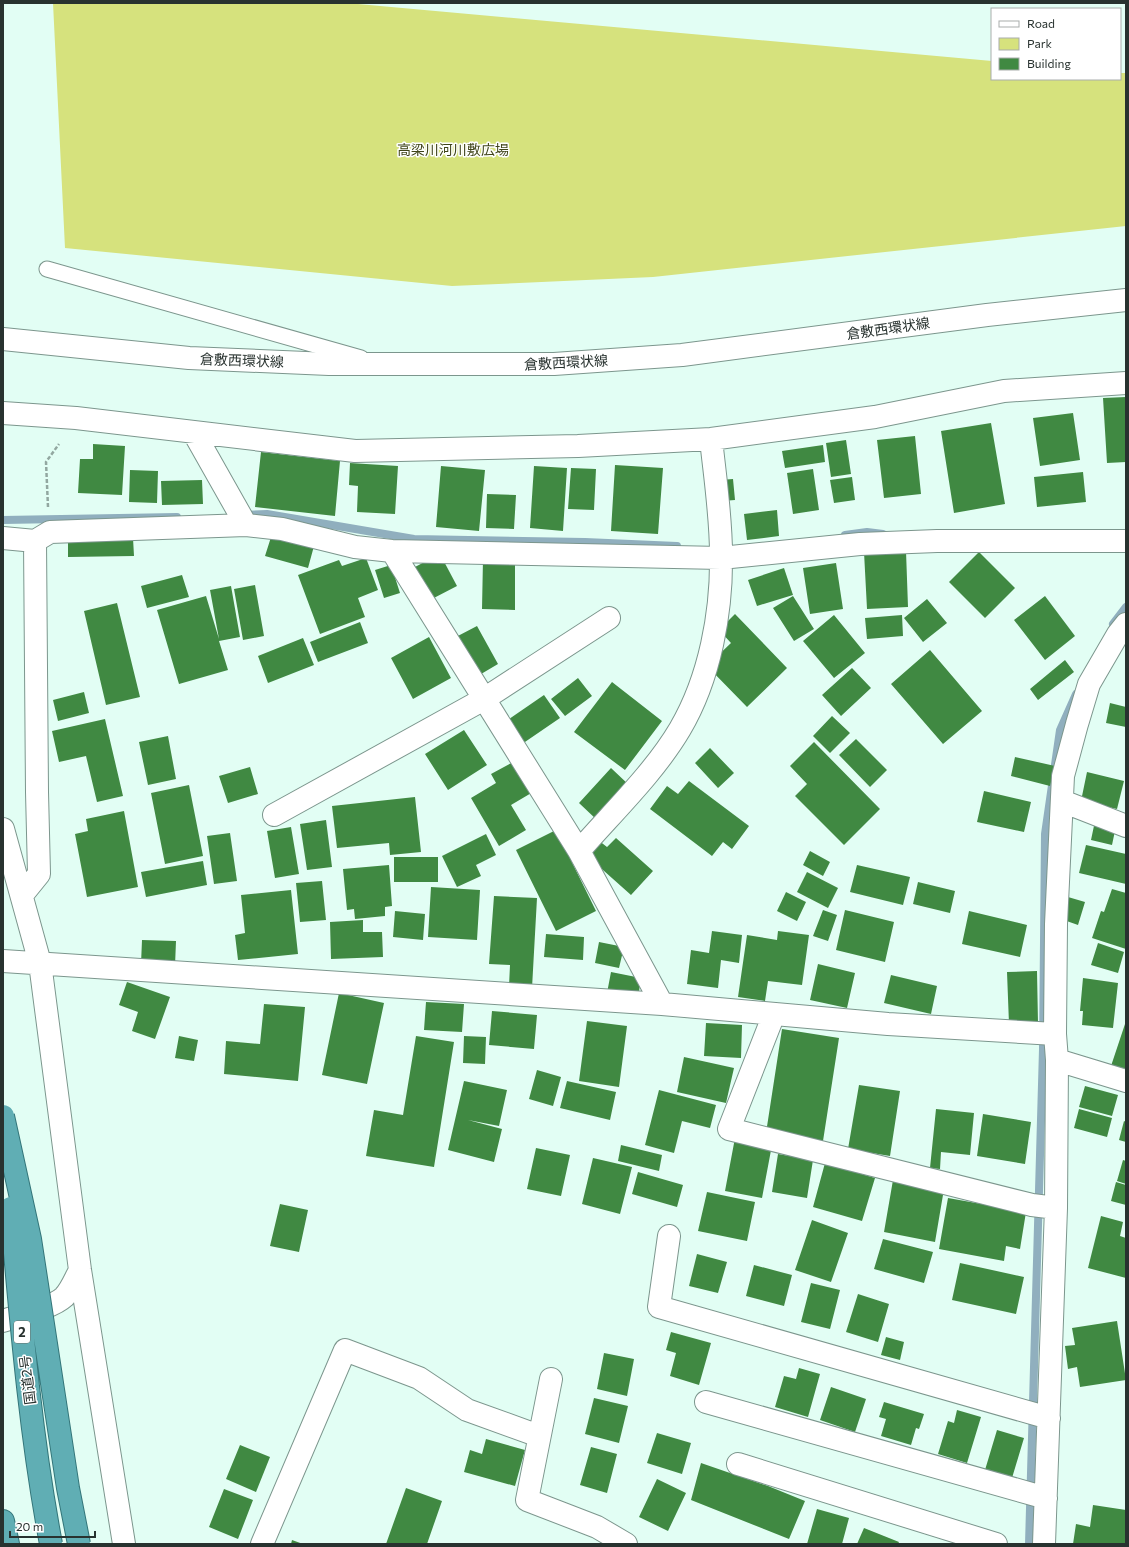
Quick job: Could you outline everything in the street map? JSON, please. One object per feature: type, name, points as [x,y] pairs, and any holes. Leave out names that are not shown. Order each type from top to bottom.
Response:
[{"type":"highway","name":"国道2号","points":[[3,1117],[26,1374],[43,1500],[51,1544]]},
{"type":"highway","points":[[3,1117],[30,1239],[68,1488],[79,1544]]},
{"type":"highway","points":[[3,1522],[8,1544]]},
{"type":"street","name":"倉敷西環状線","points":[[3,339],[190,358],[329,364],[554,364],[682,355],[987,315],[1126,300]]},
{"type":"street","points":[[3,413],[76,418],[355,451],[578,446],[711,439],[875,417],[1004,391],[1126,383]]},
{"type":"street","points":[[194,432],[242,517]]},
{"type":"street","points":[[579,851],[652,769],[680,729],[698,690],[712,647],[718,614],[721,552],[711,439]]},
{"type":"street","points":[[3,538],[36,541],[50,532],[242,517],[282,529],[355,547],[392,551],[721,552],[930,541],[1126,541]]},
{"type":"street","points":[[22,895],[39,874],[36,541]]},
{"type":"street","points":[[392,551],[579,851],[662,1004]]},
{"type":"street","points":[[274,815],[484,699],[609,618]]},
{"type":"street","points":[[1044,1544],[1036,1495],[1038,1415],[1044,1207],[1057,1060],[1047,1034],[1056,924],[1063,776],[1089,684],[1118,634],[1126,624]]},
{"type":"street","points":[[1062,801],[1126,826]]},
{"type":"street","points":[[3,829],[40,963],[92,1356],[124,1544]]},
{"type":"street","points":[[3,960],[662,1004],[888,1024],[1047,1034]]},
{"type":"street","points":[[774,1014],[729,1129],[1044,1207]]},
{"type":"street","points":[[1057,1060],[1126,1081]]},
{"type":"street","points":[[669,1236],[660,1307],[1038,1415]]},
{"type":"street","points":[[3,1321],[55,1304],[65,1296],[80,1270]]},
{"type":"street","points":[[262,1544],[345,1350],[419,1378],[467,1410],[539,1436]]},
{"type":"street","points":[[551,1379],[527,1500],[597,1527],[626,1544]]},
{"type":"street","points":[[706,1402],[1036,1495]]},
{"type":"street","points":[[738,1464],[996,1544]]},
{"type":"lane","points":[[47,269],[381,364]]},
{"type":"path","points":[[49,512],[46,462],[76,418]]},
{"type":"green space","name":"高梁川河川敷広場","points":[[53,3],[347,3],[991,61],[991,80],[1121,80],[1121,73],[1126,73],[1126,226],[653,277],[452,286],[65,248]]},
{"type":"building","points":[[1126,397],[1126,462],[1107,463],[1103,398]]},
{"type":"building","points":[[1073,413],[1080,460],[1040,466],[1033,418]]},
{"type":"building","points":[[991,423],[1005,504],[954,513],[941,431]]},
{"type":"building","points":[[915,436],[921,494],[884,498],[877,440]]},
{"type":"building","points":[[846,440],[851,474],[831,477],[826,443]]},
{"type":"building","points":[[93,444],[125,446],[122,495],[78,493],[80,459],[93,459]]},
{"type":"building","points":[[823,445],[825,462],[785,468],[782,451]]},
{"type":"building","points":[[261,452],[340,461],[335,516],[255,507]]},
{"type":"building","points":[[350,463],[398,466],[395,514],[357,512],[358,486],[349,485]]},
{"type":"building","points":[[615,465],[663,468],[658,534],[611,531]]},
{"type":"building","points":[[441,466],[485,470],[479,531],[436,527]]},
{"type":"building","points":[[534,466],[567,468],[563,531],[530,528]]},
{"type":"building","points":[[571,468],[596,469],[594,510],[568,509]]},
{"type":"building","points":[[813,469],[819,510],[793,514],[787,473]]},
{"type":"building","points":[[130,470],[158,471],[157,503],[129,502]]},
{"type":"building","points":[[1083,472],[1086,502],[1037,507],[1034,477]]},
{"type":"building","points":[[852,477],[855,500],[834,503],[830,480]]},
{"type":"building","points":[[733,479],[735,500],[722,501],[720,480]]},
{"type":"building","points":[[202,480],[203,504],[162,505],[161,481]]},
{"type":"building","points":[[487,494],[516,495],[514,529],[486,528]]},
{"type":"building","points":[[777,510],[779,536],[747,540],[744,514]]},
{"type":"building","points":[[272,534],[314,546],[308,568],[265,556]]},
{"type":"building","points":[[133,538],[134,556],[68,557],[68,539]]},
{"type":"building","points":[[906,551],[908,607],[867,609],[864,552]]},
{"type":"building","points":[[979,552],[1015,588],[985,618],[949,582]]},
{"type":"building","points":[[440,554],[457,586],[430,600],[413,568]]},
{"type":"building","points":[[366,558],[378,590],[358,598],[365,617],[320,634],[298,575],[339,560],[342,566]]},
{"type":"building","points":[[483,559],[515,560],[515,610],[482,609]]},
{"type":"building","points":[[836,563],[843,609],[810,614],[803,568]]},
{"type":"building","points":[[391,565],[400,593],[384,598],[375,570]]},
{"type":"building","points":[[784,568],[793,595],[757,606],[748,580]]},
{"type":"building","points":[[182,575],[189,597],[147,608],[141,586]]},
{"type":"building","points":[[255,585],[264,636],[243,640],[234,589]]},
{"type":"building","points":[[231,586],[240,637],[219,641],[228,670],[179,684],[157,610],[206,596],[219,639],[210,590]]},
{"type":"building","points":[[793,596],[814,629],[794,641],[773,608]]},
{"type":"building","points":[[1045,596],[1075,636],[1045,660],[1014,620]]},
{"type":"building","points":[[927,599],[947,623],[923,642],[904,618]]},
{"type":"building","points":[[117,603],[140,697],[106,705],[84,611]]},
{"type":"building","points":[[735,614],[787,668],[747,707],[707,666],[731,643],[719,630]]},
{"type":"building","points":[[834,615],[865,653],[834,678],[803,641]]},
{"type":"building","points":[[902,615],[903,636],[867,639],[865,618]]},
{"type":"building","points":[[360,622],[368,643],[318,662],[310,642]]},
{"type":"building","points":[[477,626],[498,664],[476,677],[454,638]]},
{"type":"building","points":[[429,637],[451,678],[413,699],[391,658]]},
{"type":"building","points":[[303,638],[314,665],[268,683],[258,656]]},
{"type":"building","points":[[930,650],[982,711],[943,744],[891,684]]},
{"type":"building","points":[[1065,660],[1074,672],[1038,700],[1030,689]]},
{"type":"building","points":[[852,668],[871,688],[841,716],[822,695]]},
{"type":"building","points":[[578,678],[592,696],[565,716],[551,699]]},
{"type":"building","points":[[612,682],[662,721],[625,770],[574,732]]},
{"type":"building","points":[[84,692],[89,713],[58,721],[53,700]]},
{"type":"building","points":[[544,695],[560,718],[522,744],[506,721]]},
{"type":"building","points":[[1110,703],[1126,707],[1126,727],[1106,723]]},
{"type":"building","points":[[832,716],[850,733],[830,753],[813,736]]},
{"type":"building","points":[[105,719],[123,796],[97,802],[86,756],[59,762],[52,731]]},
{"type":"building","points":[[464,730],[487,765],[448,790],[425,754]]},
{"type":"building","points":[[168,736],[176,779],[148,785],[139,742]]},
{"type":"building","points":[[856,739],[887,770],[870,787],[839,755]]},
{"type":"building","points":[[814,742],[880,809],[844,845],[795,796],[807,784],[790,766]]},
{"type":"building","points":[[710,748],[734,773],[718,788],[695,763]]},
{"type":"building","points":[[1015,757],[1055,766],[1050,786],[1011,776]]},
{"type":"building","points":[[515,761],[533,792],[511,805],[526,830],[499,846],[471,798],[496,783],[491,774]]},
{"type":"building","points":[[250,767],[258,794],[228,803],[219,776]]},
{"type":"building","points":[[611,768],[629,785],[597,820],[579,803]]},
{"type":"building","points":[[1087,772],[1124,781],[1117,809],[1081,801]]},
{"type":"building","points":[[689,781],[749,826],[732,849],[723,842],[712,856],[650,809],[667,786],[678,794]]},
{"type":"building","points":[[189,785],[203,856],[165,864],[151,793]]},
{"type":"building","points":[[984,791],[1031,802],[1024,832],[977,822]]},
{"type":"building","points":[[415,797],[421,852],[390,855],[389,843],[337,848],[332,806]]},
{"type":"building","points":[[124,811],[138,887],[87,897],[75,834],[88,831],[86,819]]},
{"type":"building","points":[[326,820],[332,867],[307,870],[300,824]]},
{"type":"building","points":[[1095,821],[1116,826],[1112,845],[1091,840]]},
{"type":"building","points":[[291,827],[299,874],[275,878],[267,831]]},
{"type":"building","points":[[556,830],[596,911],[556,931],[516,850]]},
{"type":"building","points":[[230,833],[237,881],[214,884],[207,836]]},
{"type":"building","points":[[486,834],[496,855],[476,865],[481,876],[457,887],[442,856]]},
{"type":"building","points":[[616,838],[653,871],[631,895],[585,854],[598,840],[607,847]]},
{"type":"building","points":[[1086,845],[1126,854],[1126,884],[1079,873]]},
{"type":"building","points":[[810,851],[830,862],[823,876],[803,865]]},
{"type":"building","points":[[394,857],[438,857],[438,882],[394,882]]},
{"type":"building","points":[[203,861],[207,885],[146,897],[141,872]]},
{"type":"building","points":[[389,865],[392,906],[385,907],[385,916],[355,919],[354,909],[347,910],[343,869]]},
{"type":"building","points":[[857,865],[910,877],[903,905],[850,892]]},
{"type":"building","points":[[807,872],[838,888],[828,908],[797,892]]},
{"type":"building","points":[[322,881],[326,920],[300,922],[296,883]]},
{"type":"building","points":[[918,882],[955,891],[950,913],[913,904]]},
{"type":"building","points":[[431,887],[480,890],[477,940],[428,937]]},
{"type":"building","points":[[1112,889],[1126,893],[1126,949],[1092,938],[1101,911],[1104,912]]},
{"type":"building","points":[[291,890],[298,954],[238,960],[235,935],[245,933],[241,895]]},
{"type":"building","points":[[786,892],[806,902],[797,921],[777,911]]},
{"type":"building","points":[[494,896],[537,898],[532,988],[509,986],[510,965],[489,964]]},
{"type":"building","points":[[1068,897],[1085,902],[1078,925],[1061,919]]},
{"type":"building","points":[[823,910],[837,915],[828,941],[813,936]]},
{"type":"building","points":[[845,910],[894,922],[885,962],[836,950]]},
{"type":"building","points":[[395,911],[425,914],[423,940],[393,937]]},
{"type":"building","points":[[969,911],[1027,925],[1020,957],[962,944]]},
{"type":"building","points":[[363,920],[363,932],[382,932],[383,957],[331,959],[330,922]]},
{"type":"building","points":[[712,931],[742,935],[739,963],[721,960],[718,988],[687,984],[691,950],[709,953]]},
{"type":"building","points":[[778,931],[809,935],[802,985],[768,981],[765,1001],[738,997],[747,935],[777,940]]},
{"type":"building","points":[[546,934],[584,937],[583,960],[544,957]]},
{"type":"building","points":[[142,940],[176,941],[175,966],[141,964]]},
{"type":"building","points":[[599,942],[624,947],[619,968],[595,963]]},
{"type":"building","points":[[1098,943],[1124,952],[1118,973],[1091,965]]},
{"type":"building","points":[[818,964],[855,973],[847,1008],[810,1000]]},
{"type":"building","points":[[1037,971],[1038,1023],[1009,1024],[1007,972]]},
{"type":"building","points":[[611,972],[641,978],[638,998],[607,993]]},
{"type":"building","points":[[891,975],[937,986],[931,1014],[884,1003]]},
{"type":"building","points":[[1083,978],[1118,983],[1113,1028],[1082,1025],[1083,1011],[1080,1011]]},
{"type":"building","points":[[127,982],[170,997],[155,1039],[132,1031],[138,1012],[119,1005]]},
{"type":"building","points":[[339,993],[384,1003],[367,1084],[322,1075]]},
{"type":"building","points":[[426,1002],[464,1004],[462,1032],[424,1030]]},
{"type":"building","points":[[264,1004],[305,1007],[298,1081],[224,1074],[226,1041],[260,1044]]},
{"type":"building","points":[[492,1011],[537,1015],[534,1049],[489,1045]]},
{"type":"building","points":[[587,1021],[627,1026],[619,1087],[579,1081]]},
{"type":"building","points":[[1126,1021],[1126,1075],[1110,1069]]},
{"type":"building","points":[[706,1023],[742,1025],[741,1058],[704,1056]]},
{"type":"building","points":[[782,1029],[839,1038],[823,1141],[766,1133]]},
{"type":"building","points":[[179,1036],[198,1040],[194,1061],[175,1058]]},
{"type":"building","points":[[416,1036],[454,1042],[434,1167],[366,1156],[374,1110],[403,1115]]},
{"type":"building","points":[[464,1036],[486,1037],[485,1064],[463,1063]]},
{"type":"building","points":[[684,1057],[734,1068],[726,1103],[677,1092]]},
{"type":"building","points":[[537,1070],[561,1077],[553,1106],[529,1099]]},
{"type":"building","points":[[464,1081],[507,1090],[499,1126],[468,1120],[502,1129],[494,1162],[448,1150]]},
{"type":"building","points":[[567,1081],[616,1092],[610,1120],[560,1108]]},
{"type":"building","points":[[859,1085],[900,1091],[890,1156],[848,1149]]},
{"type":"building","points":[[1085,1086],[1118,1095],[1112,1116],[1079,1107]]},
{"type":"building","points":[[659,1090],[716,1105],[710,1128],[682,1121],[674,1153],[645,1145]]},
{"type":"building","points":[[936,1109],[974,1113],[970,1155],[941,1152],[940,1169],[930,1168]]},
{"type":"building","points":[[1079,1109],[1112,1118],[1107,1137],[1074,1128]]},
{"type":"building","points":[[983,1114],[1031,1122],[1025,1164],[977,1156]]},
{"type":"building","points":[[1124,1121],[1126,1122],[1126,1142],[1119,1140]]},
{"type":"building","points":[[735,1138],[772,1145],[762,1198],[725,1191]]},
{"type":"building","points":[[621,1145],[662,1155],[659,1171],[618,1161]]},
{"type":"building","points":[[536,1148],[570,1155],[561,1196],[527,1189]]},
{"type":"building","points":[[778,1154],[813,1160],[807,1198],[772,1192]]},
{"type":"building","points":[[593,1158],[632,1167],[620,1214],[582,1204]]},
{"type":"building","points":[[1123,1160],[1126,1161],[1126,1184],[1117,1181]]},
{"type":"building","points":[[825,1163],[875,1178],[862,1221],[813,1207]]},
{"type":"building","points":[[638,1172],[683,1185],[677,1207],[632,1194]]},
{"type":"building","points":[[893,1180],[944,1189],[935,1242],[884,1232]]},
{"type":"building","points":[[1116,1182],[1126,1185],[1126,1205],[1111,1201]]},
{"type":"building","points":[[707,1192],[755,1202],[747,1241],[698,1231]]},
{"type":"building","points":[[948,1198],[1026,1212],[1020,1249],[1006,1246],[1004,1261],[939,1249]]},
{"type":"building","points":[[280,1204],[308,1210],[299,1252],[270,1246]]},
{"type":"building","points":[[1101,1216],[1123,1222],[1120,1236],[1126,1238],[1126,1278],[1088,1268]]},
{"type":"building","points":[[812,1220],[848,1233],[831,1282],[795,1270]]},
{"type":"building","points":[[883,1239],[933,1252],[924,1283],[874,1269]]},
{"type":"building","points":[[697,1254],[727,1262],[718,1293],[689,1286]]},
{"type":"building","points":[[960,1263],[1024,1277],[1016,1314],[952,1300]]},
{"type":"building","points":[[754,1265],[792,1275],[784,1306],[746,1296]]},
{"type":"building","points":[[811,1283],[840,1290],[830,1329],[801,1322]]},
{"type":"building","points":[[858,1294],[889,1304],[878,1342],[846,1332]]},
{"type":"building","points":[[1117,1321],[1126,1380],[1080,1387],[1077,1367],[1068,1369],[1065,1346],[1075,1345],[1072,1328]]},
{"type":"building","points":[[671,1332],[711,1343],[699,1385],[670,1376],[676,1353],[666,1350]]},
{"type":"building","points":[[886,1337],[904,1342],[900,1360],[881,1355]]},
{"type":"building","points":[[604,1353],[634,1359],[627,1396],[597,1389]]},
{"type":"building","points":[[799,1368],[820,1374],[808,1417],[775,1407],[784,1376],[796,1379]]},
{"type":"building","points":[[831,1387],[866,1399],[855,1432],[820,1420]]},
{"type":"building","points":[[594,1398],[628,1406],[619,1443],[585,1434]]},
{"type":"building","points":[[884,1402],[924,1414],[919,1429],[916,1428],[911,1445],[881,1436],[886,1419],[879,1417]]},
{"type":"building","points":[[957,1410],[981,1417],[967,1463],[938,1454],[948,1421],[954,1423]]},
{"type":"building","points":[[997,1430],[1024,1438],[1012,1478],[985,1470]]},
{"type":"building","points":[[657,1433],[691,1443],[682,1474],[647,1463]]},
{"type":"building","points":[[486,1439],[525,1450],[515,1486],[464,1472],[470,1450],[482,1454]]},
{"type":"building","points":[[240,1445],[270,1457],[256,1492],[226,1479]]},
{"type":"building","points":[[591,1447],[617,1454],[607,1493],[580,1485]]},
{"type":"building","points":[[701,1463],[768,1486],[805,1501],[789,1539],[691,1500]]},
{"type":"building","points":[[657,1479],[686,1493],[668,1531],[639,1517]]},
{"type":"building","points":[[406,1488],[442,1501],[427,1544],[386,1544]]},
{"type":"building","points":[[224,1489],[253,1500],[238,1539],[209,1527]]},
{"type":"building","points":[[1093,1505],[1126,1510],[1126,1544],[1073,1544],[1076,1524],[1090,1527]]},
{"type":"building","points":[[817,1509],[849,1518],[842,1544],[807,1544]]},
{"type":"building","points":[[864,1528],[899,1542],[898,1544],[857,1544]]},
{"type":"building","points":[[292,1540],[303,1544],[291,1544]]},
{"type":"waterway","points":[[242,515],[267,514],[414,539],[585,542],[677,546]]},
{"type":"waterway","points":[[3,520],[177,517]]},
{"type":"waterway","points":[[845,535],[867,532],[883,534]]},
{"type":"waterway","points":[[1113,624],[1126,607]]},
{"type":"waterway","points":[[1029,1544],[1043,1049],[1045,834],[1060,730],[1076,694]]}]
